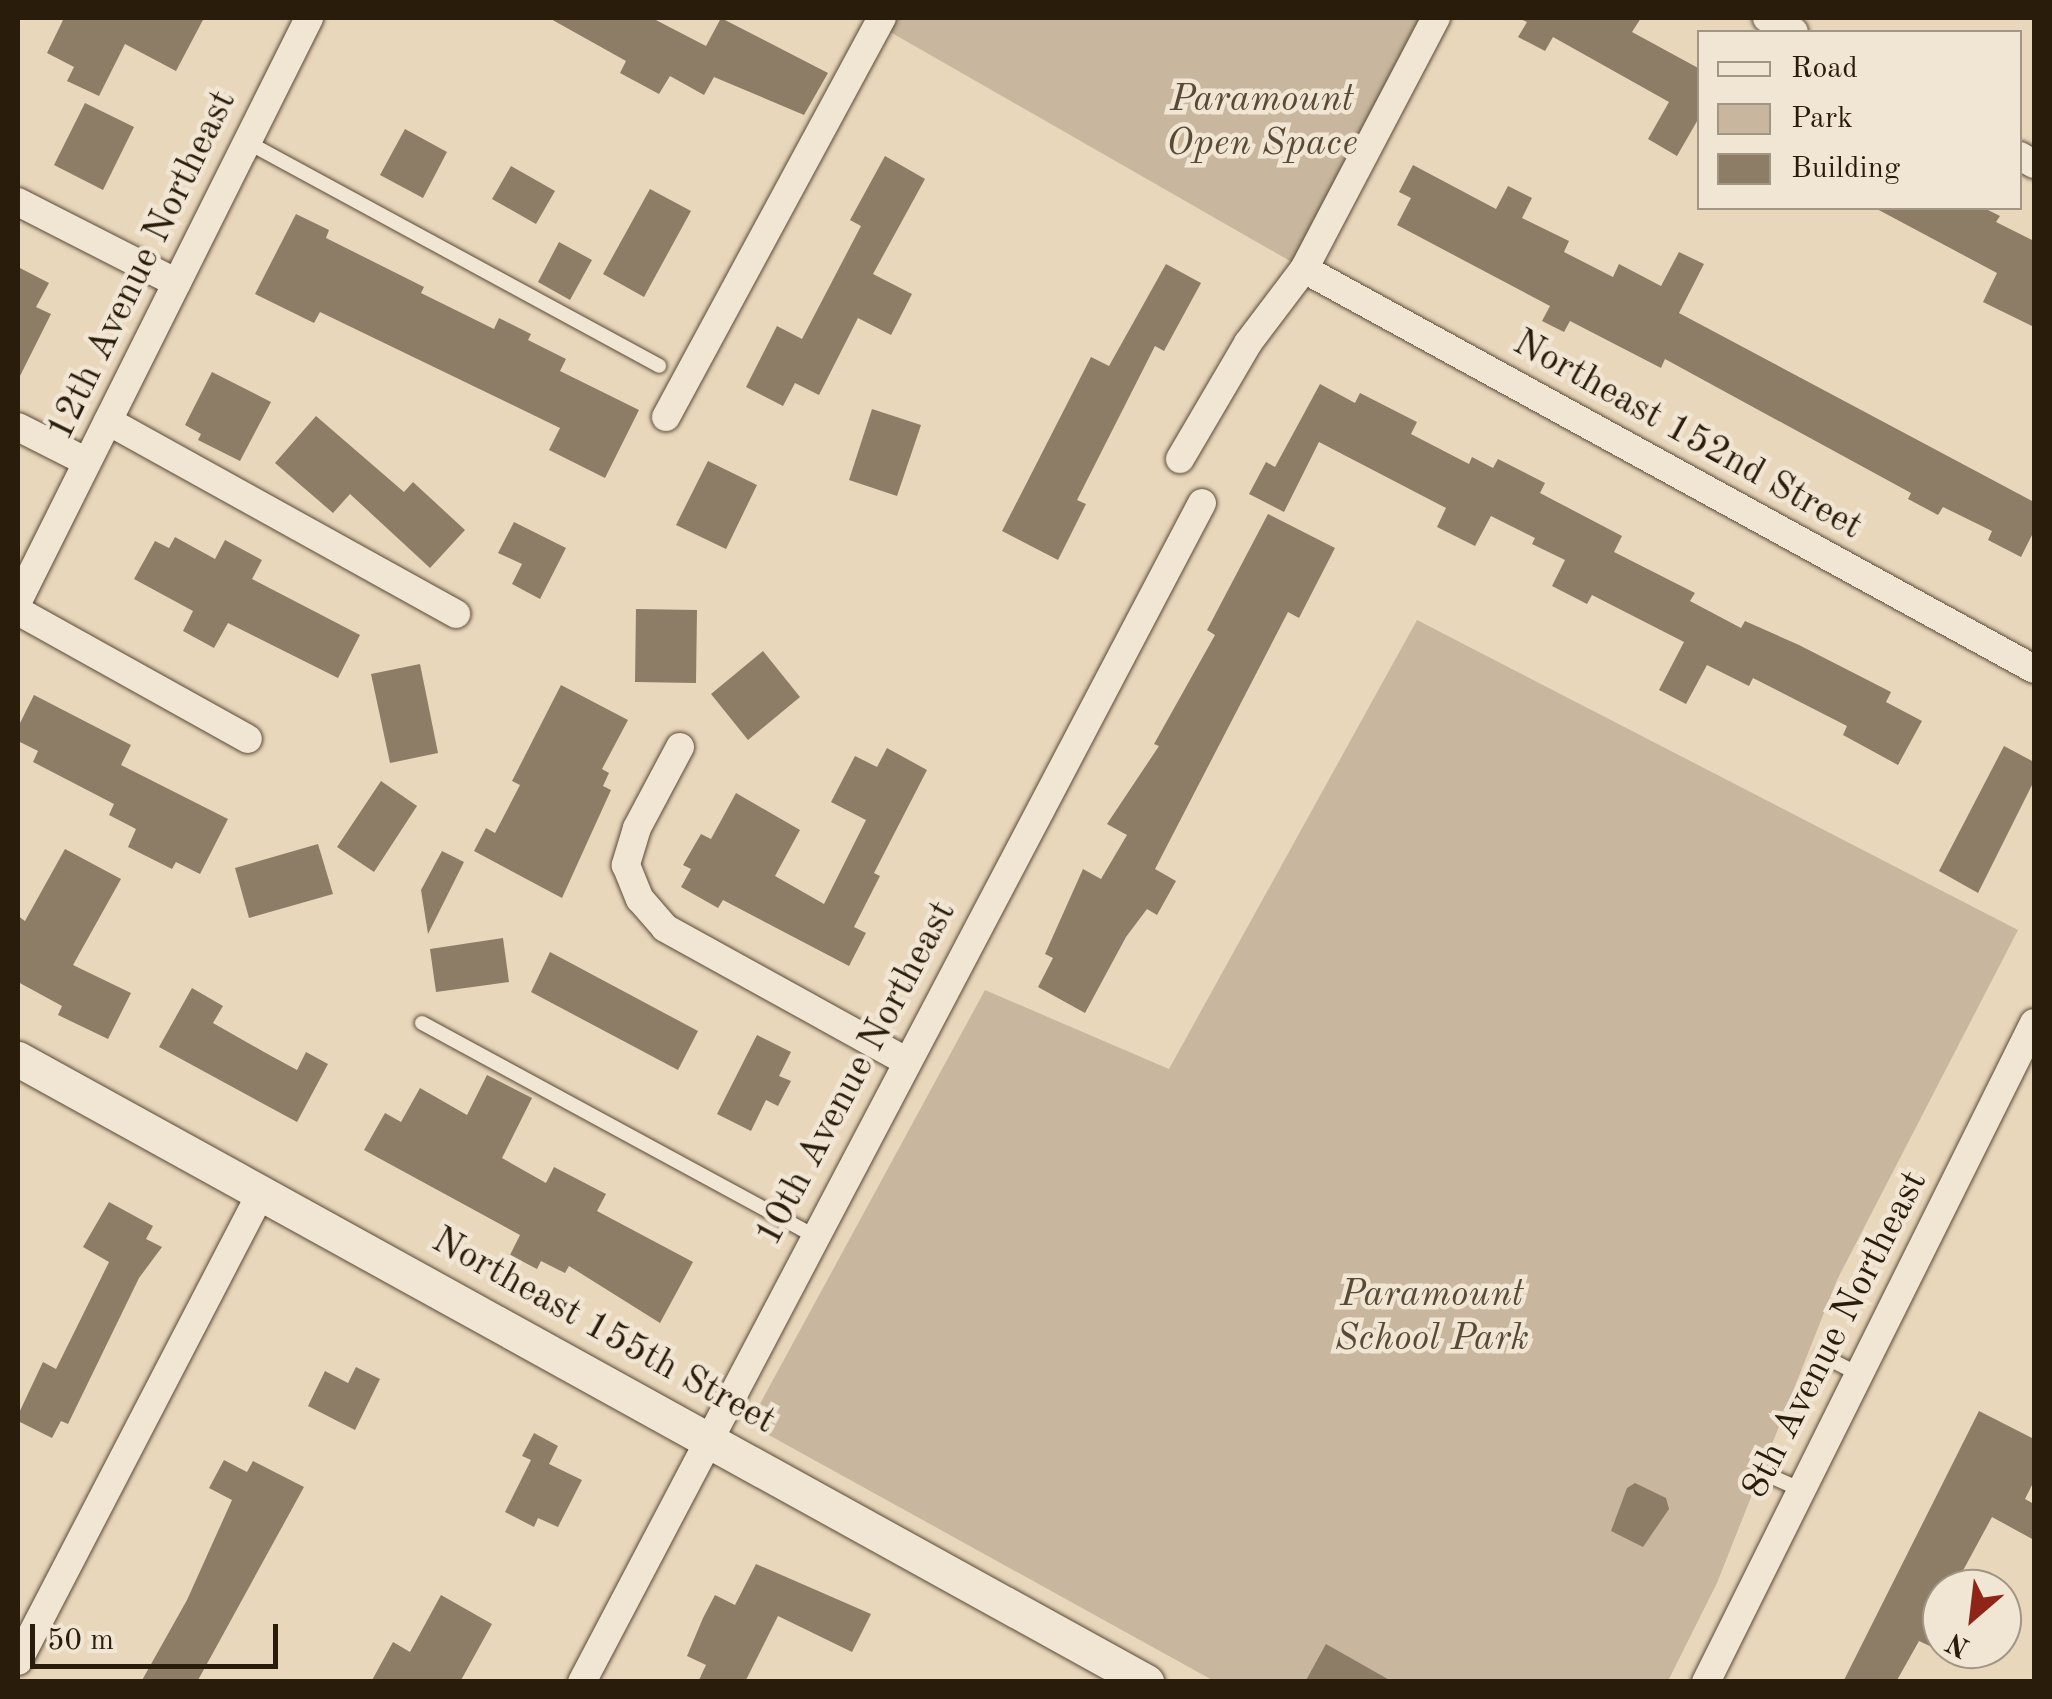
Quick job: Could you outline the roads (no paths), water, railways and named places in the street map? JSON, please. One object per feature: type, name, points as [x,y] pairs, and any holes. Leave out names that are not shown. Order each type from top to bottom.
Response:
[{"type":"street","name":"12th Avenue Northeast","points":[[18,601],[308,18]]},
{"type":"street","points":[[1180,460],[1248,343],[1304,269],[1436,18]]},
{"type":"street","points":[[1766,18],[1790,30]]},
{"type":"street","points":[[666,417],[875,20]]},
{"type":"street","points":[[18,202],[178,282]]},
{"type":"street","name":"Northeast 152nd Street","points":[[1304,269],[2034,668]]},
{"type":"street","points":[[108,421],[456,614]]},
{"type":"street","points":[[18,426],[88,462]]},
{"type":"street","name":"10th Avenue Northeast","points":[[582,1682],[705,1438],[1202,504]]},
{"type":"street","points":[[18,611],[248,739]]},
{"type":"street","points":[[680,747],[636,828],[626,865],[640,899],[664,928],[906,1061]]},
{"type":"street","name":"8th Avenue Northeast","points":[[1706,1682],[2034,1023]]},
{"type":"street","name":"Northeast 155th Street","points":[[18,1059],[705,1438],[1106,1672],[1146,1682]]},
{"type":"street","points":[[18,1661],[262,1191]]},
{"type":"lane","points":[[247,142],[660,366]]},
{"type":"lane","points":[[422,1023],[814,1235]]},
{"type":"lane","points":[[1823,1356],[1858,1374]]},
{"type":"lane","points":[[1768,1476],[1800,1489]]},
{"type":"park label","name":"Paramount Open Space","points":[[1262,123]]},
{"type":"park label","name":"Paramount School Park","points":[[1432,1318]]}]
